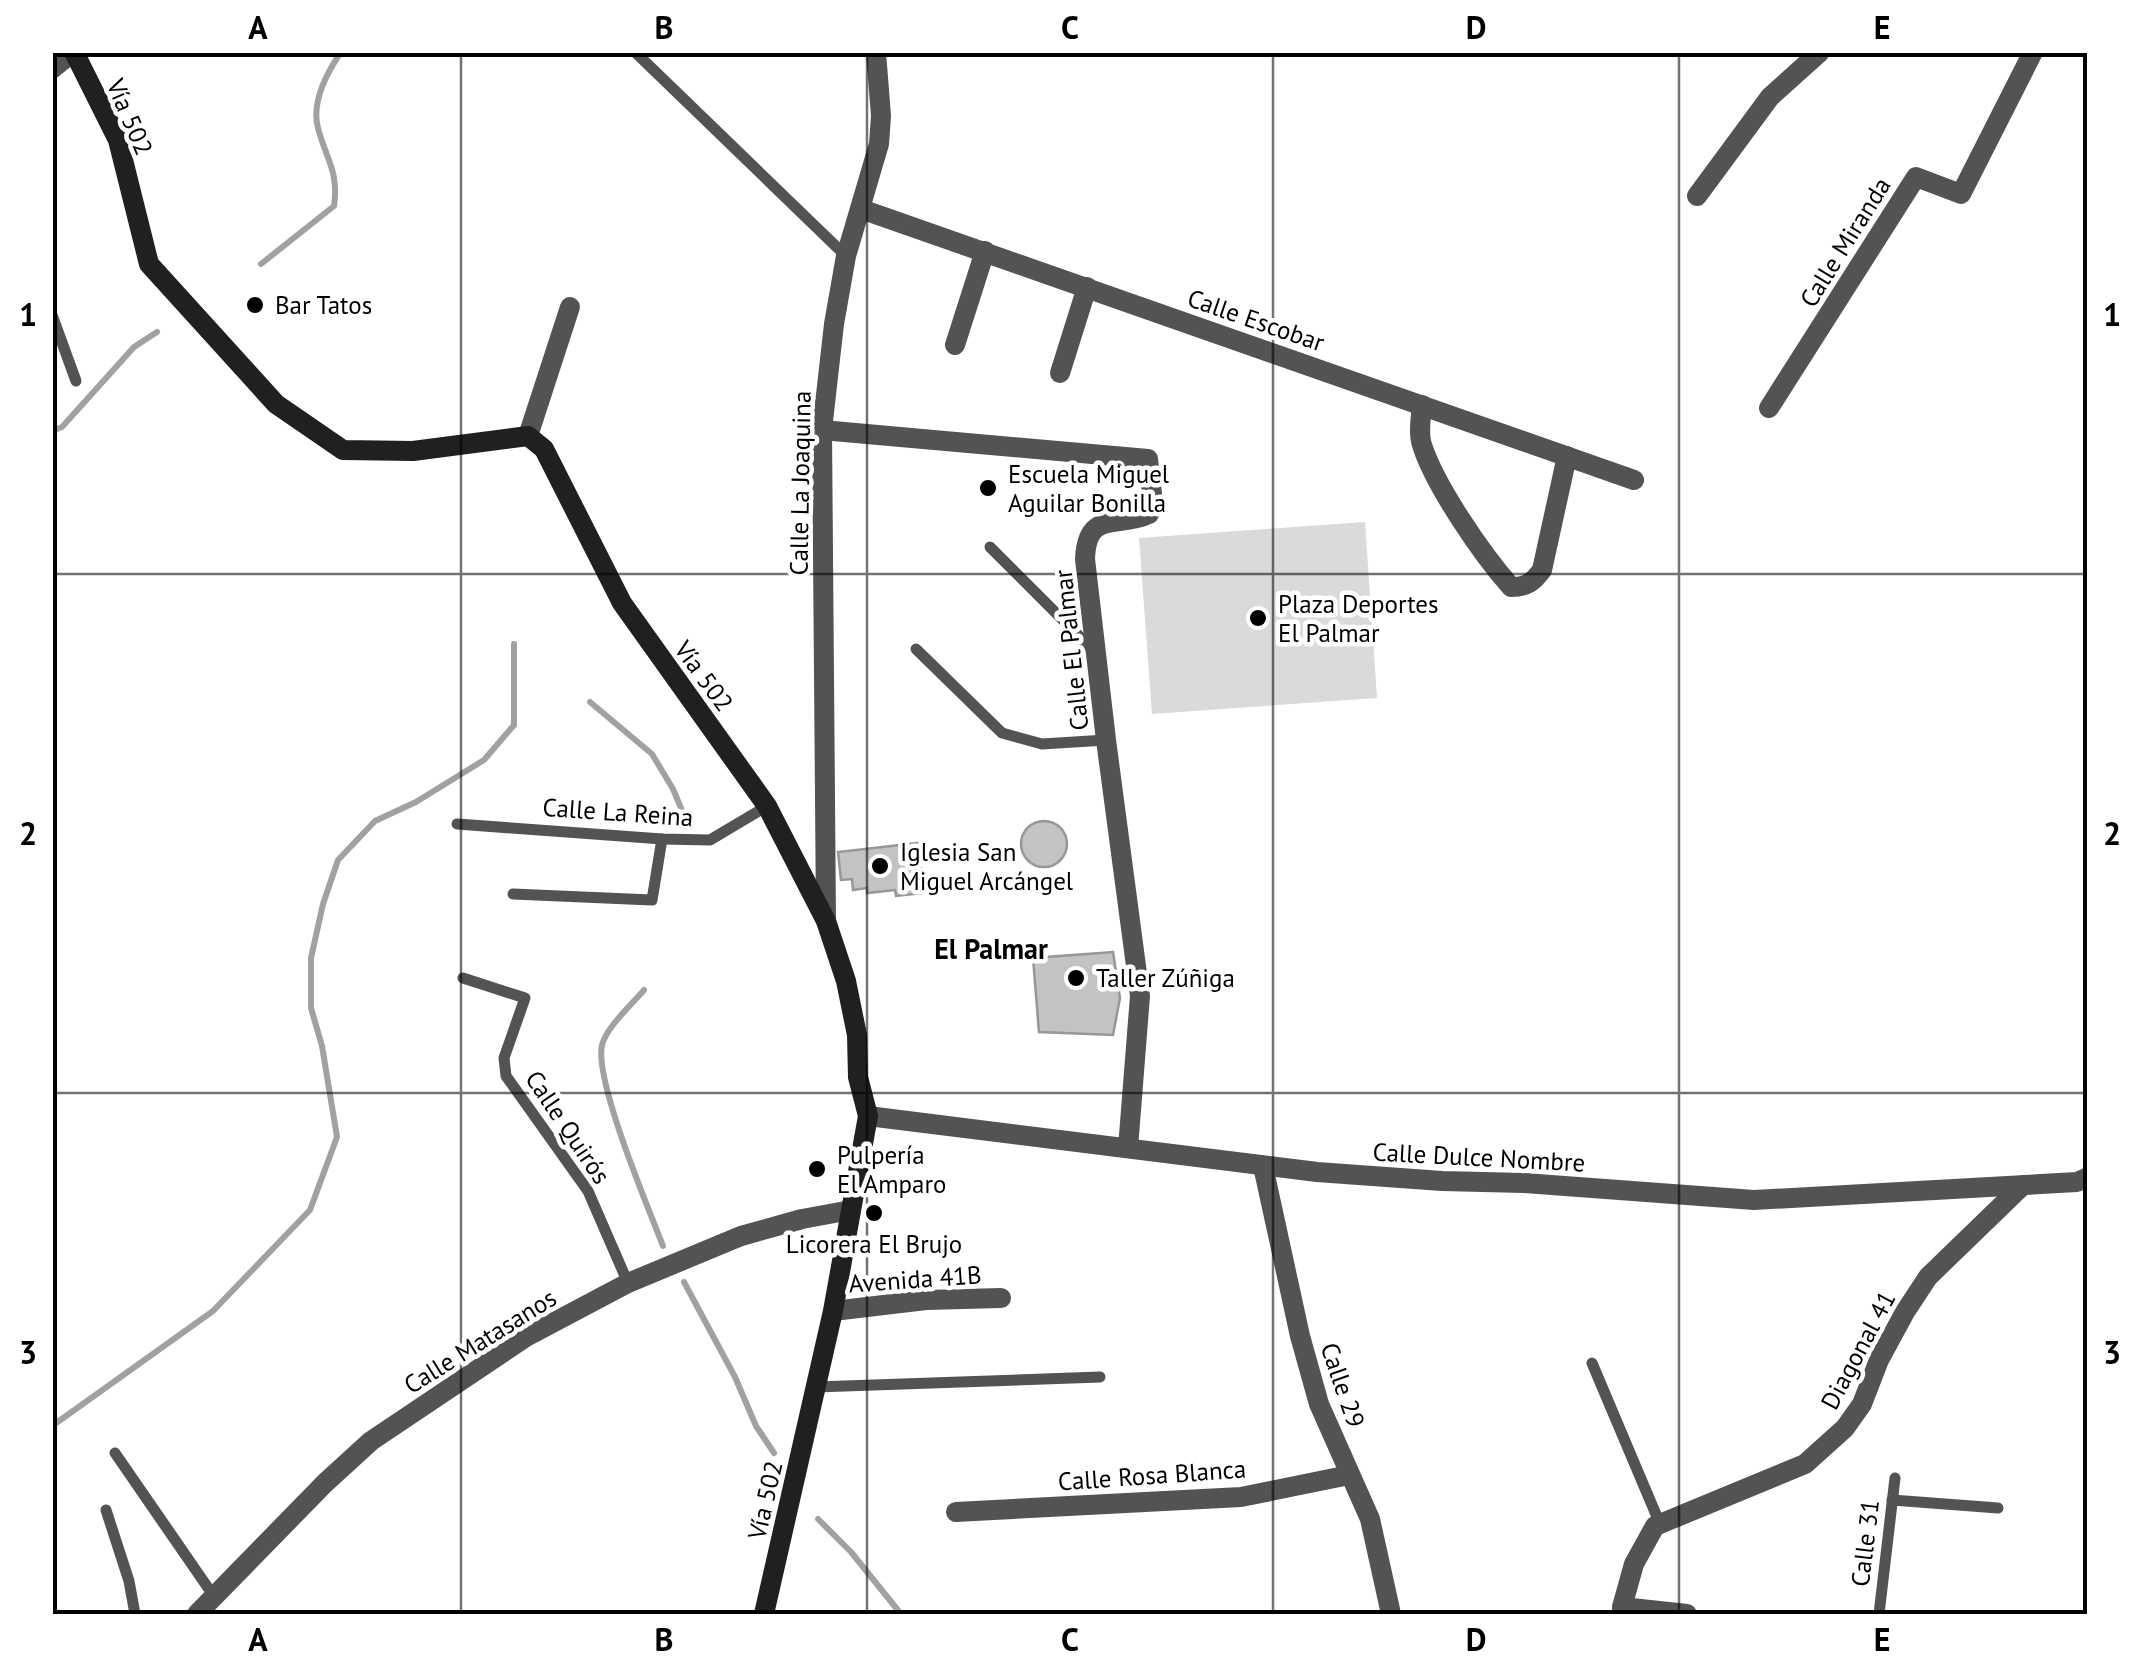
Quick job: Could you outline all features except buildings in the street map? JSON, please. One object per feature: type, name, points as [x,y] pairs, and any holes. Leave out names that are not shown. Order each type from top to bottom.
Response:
[{"type":"street","points":[[52,69],[74,52]]},
{"type":"street","name":"Vía 502","points":[[74,52],[118,140],[150,264],[276,404],[343,450],[413,451],[528,436],[544,449],[622,604],[767,806],[826,921],[846,982],[857,1035],[858,1077],[868,1116],[833,1311],[764,1614]]},
{"type":"street","name":"Calle La Joaquina","points":[[826,921],[822,430],[846,256],[880,130],[876,52]]},
{"type":"street","points":[[1696,196],[1770,97],[1820,52]]},
{"type":"street","name":"Calle Miranda","points":[[1770,408],[1916,177],[1961,194],[2033,52]]},
{"type":"street","name":"Calle Escobar","points":[[861,209],[1634,480]]},
{"type":"street","points":[[955,345],[985,251]]},
{"type":"street","points":[[1060,374],[1087,287]]},
{"type":"street","points":[[528,436],[570,307]]},
{"type":"street","points":[[1422,405],[1420,442],[1438,480],[1493,567],[1511,587],[1533,582],[1542,570],[1567,456]]},
{"type":"street","name":"Calle El Palmar","points":[[822,430],[1148,459],[1153,503],[1149,514],[1104,522],[1092,530],[1086,542],[1085,559],[1140,996],[1128,1148]]},
{"type":"street","name":"Calle Dulce Nombre","points":[[868,1116],[1263,1166],[1754,1200],[2077,1182],[2088,1177]]},
{"type":"street","name":"Calle 29","points":[[1263,1166],[1319,1404],[1370,1519],[1392,1614]]},
{"type":"street","name":"Diagonal 41","points":[[1657,1524],[1805,1464],[1845,1428],[1862,1404],[1904,1312],[1928,1278],[2022,1185]]},
{"type":"street","name":"Calle Matasanos","points":[[196,1614],[372,1442],[526,1337],[628,1282],[741,1236],[851,1210]]},
{"type":"street","name":"Avenida 41B","points":[[833,1311],[926,1300],[1002,1298]]},
{"type":"street","name":"Calle Rosa Blanca","points":[[956,1512],[1241,1497],[1350,1475]]},
{"type":"street","points":[[1657,1524],[1634,1564],[1623,1611],[1687,1614]]},
{"type":"lane","points":[[635,52],[846,256]]},
{"type":"lane","points":[[52,314],[76,381]]},
{"type":"lane","points":[[990,548],[1096,653]]},
{"type":"lane","points":[[916,649],[1002,733],[1042,744],[1106,740]]},
{"type":"lane","name":"Calle La Reina","points":[[457,824],[710,840],[767,806]]},
{"type":"lane","points":[[513,894],[652,900],[662,839]]},
{"type":"lane","name":"Calle Quirós","points":[[463,978],[525,998],[504,1058],[506,1076],[588,1190],[628,1282]]},
{"type":"lane","points":[[1592,1362],[1657,1524]]},
{"type":"lane","points":[[816,1387],[1100,1377]]},
{"type":"lane","points":[[114,1453],[214,1595]]},
{"type":"lane","name":"Calle 31","points":[[1879,1614],[1895,1478]]},
{"type":"lane","points":[[1892,1500],[1998,1508]]},
{"type":"lane","points":[[106,1510],[135,1614]]},
{"type":"shaded area","name":"Plaza Deportes El Palmar","points":[[1365,522],[1377,698],[1152,714],[1139,538]]},
{"type":"waterway","points":[[261,264],[334,206],[333,174],[316,118],[325,79],[341,52]]},
{"type":"waterway","points":[[52,431],[62,427],[134,347],[157,332]]},
{"type":"waterway","points":[[52,1426],[213,1311],[310,1210],[337,1137],[322,1046],[311,1008],[311,958],[338,860],[375,821],[416,802],[484,760],[514,725],[514,644]]},
{"type":"waterway","points":[[590,702],[652,754],[683,813]]},
{"type":"waterway","points":[[644,990],[609,1031],[602,1045],[602,1062],[624,1144],[663,1246]]},
{"type":"waterway","points":[[684,1282],[735,1377],[756,1426],[774,1453]]},
{"type":"waterway","points":[[818,1519],[851,1552],[901,1614]]},
{"type":"place","name":"Bar Tatos","points":[[255,305]]},
{"type":"place","name":"Escuela Miguel Aguilar Bonilla","points":[[988,488]]},
{"type":"place","name":"Plaza Deportes El Palmar","points":[[1258,618]]},
{"type":"place","name":"Iglesia San Miguel Arcángel","points":[[880,866]]},
{"type":"place","name":"Taller Zúñiga","points":[[1076,978]]},
{"type":"place","name":"Pulpería El Amparo","points":[[817,1169]]},
{"type":"place","name":"Licorera El Brujo","points":[[874,1213]]},
{"type":"district","name":"El Palmar","points":[[991,949]]}]
